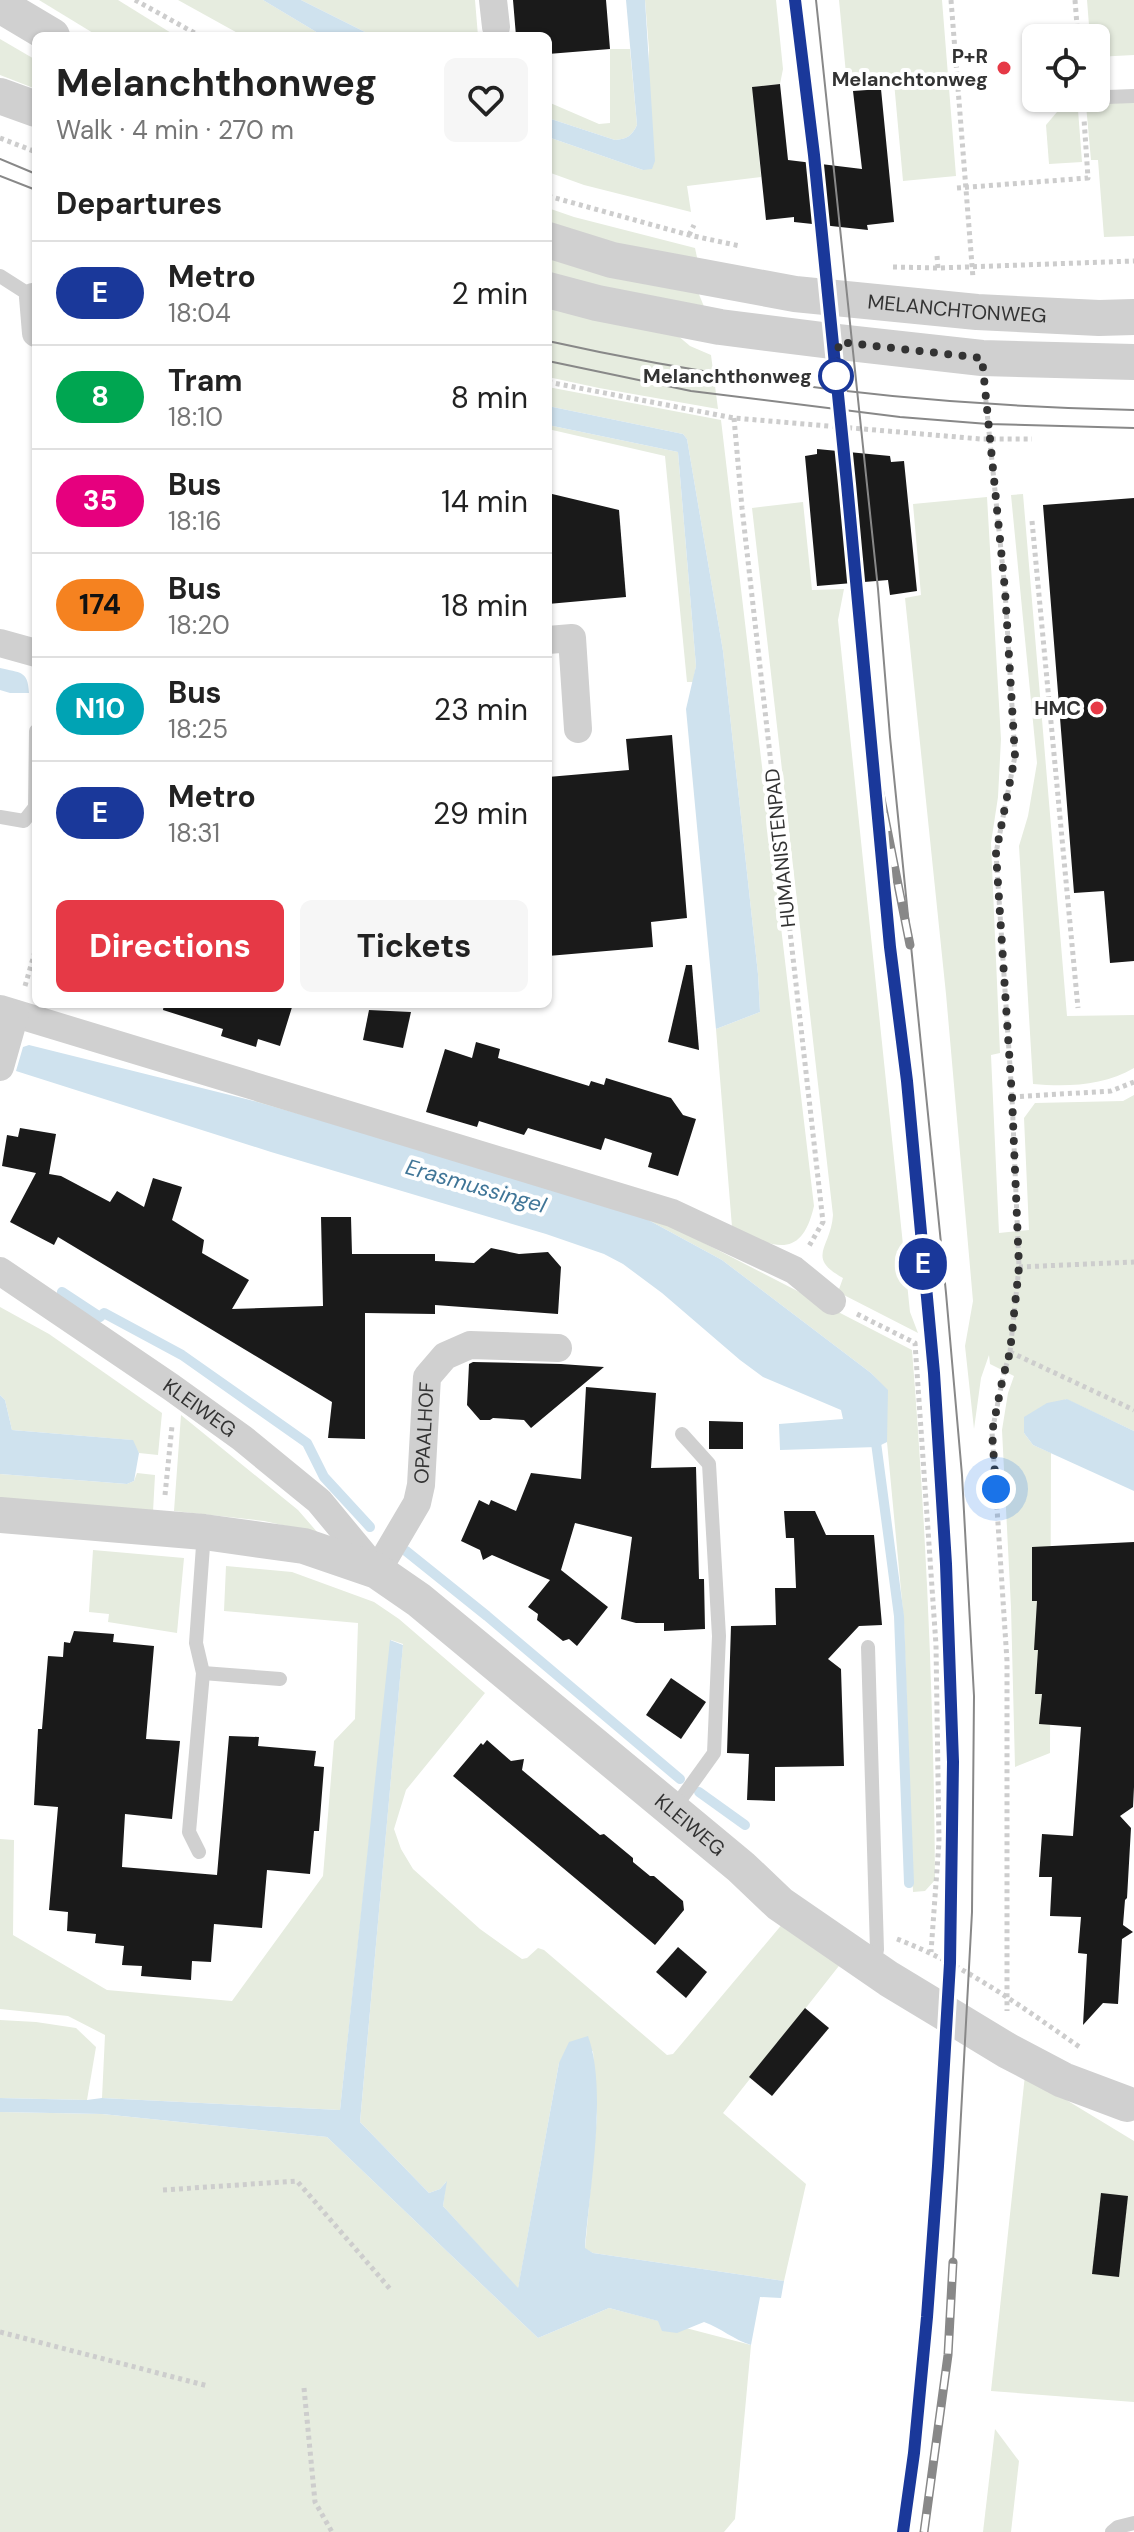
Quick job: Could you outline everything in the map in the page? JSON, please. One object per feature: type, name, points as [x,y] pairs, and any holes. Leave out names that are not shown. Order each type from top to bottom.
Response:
[{"type":"street","points":[[0,5],[45,32]]},
{"type":"street","points":[[0,96],[32,108]]},
{"type":"street","name":"MELANCHTONWEG","points":[[552,241],[612,260],[795,294],[977,312],[1134,317]]},
{"type":"street","points":[[552,291],[720,327],[982,358],[1134,362]]},
{"type":"street","points":[[552,640],[572,638],[578,729]]},
{"type":"street","points":[[0,643],[32,652]]},
{"type":"street","points":[[0,1067],[8,1011],[672,1213],[794,1270],[832,1301]]},
{"type":"street","name":"KLEIWEG","points":[[0,1271],[242,1438],[319,1501],[377,1571]]},
{"type":"street","name":"OPAALHOF","points":[[377,1571],[417,1503],[421,1485],[427,1377],[445,1356],[470,1345],[558,1348]]},
{"type":"street","name":"KLEIWEG","points":[[0,1515],[204,1532],[304,1546],[377,1571],[419,1600],[741,1867],[780,1904],[889,1979],[1008,2051],[1063,2080],[1132,2101]]},
{"type":"street","name":"KLEIWEG","points":[[741,1867],[1132,2101]]},
{"type":"lane","points":[[1110,97],[1134,96]]},
{"type":"lane","points":[[0,276],[32,296]]},
{"type":"lane","points":[[0,817],[24,821],[32,811]]},
{"type":"lane","points":[[673,1810],[714,1753],[719,1636],[709,1464],[682,1434]]},
{"type":"lane","points":[[199,1852],[189,1832],[203,1673],[196,1643],[204,1532]]},
{"type":"lane","points":[[868,1647],[877,1950]]},
{"type":"lane","points":[[203,1673],[280,1679]]},
{"type":"lane","points":[[1112,2532],[1134,2523]]},
{"type":"path","points":[[135,0],[193,32]]},
{"type":"path","points":[[951,0],[977,312]]},
{"type":"path","points":[[1075,0],[1077,24]]},
{"type":"path","points":[[957,188],[1088,178],[1083,112]]},
{"type":"path","points":[[0,138],[32,150]]},
{"type":"path","points":[[552,197],[744,247]]},
{"type":"path","points":[[689,235],[694,225]]},
{"type":"path","points":[[879,266],[938,268],[1134,261]]},
{"type":"path","points":[[982,358],[1005,590],[1015,756],[996,853],[1012,1097],[1019,1267],[1010,1352],[992,1432],[1007,1661],[1007,1996]]},
{"type":"path","points":[[552,383],[734,418],[1032,439]]},
{"type":"path","name":"HUMANISTENPAD","points":[[734,418],[823,1222],[794,1270]]},
{"type":"path","points":[[1032,521],[1078,1008]]},
{"type":"path","points":[[25,986],[32,962]]},
{"type":"path","points":[[1012,1097],[1111,1091],[1134,1082]]},
{"type":"path","points":[[1019,1267],[1134,1262]]},
{"type":"path","points":[[832,1301],[915,1343],[936,1645],[939,1842],[931,1952]]},
{"type":"path","points":[[1010,1352],[1134,1410]]},
{"type":"path","points":[[162,1528],[176,1391]]},
{"type":"path","points":[[163,2190],[297,2181],[391,2290]]},
{"type":"path","points":[[0,2332],[208,2386]]},
{"type":"path","points":[[304,2388],[315,2502],[332,2532]]},
{"type":"shaded area","points":[[39,0],[118,0],[170,32],[91,32]]},
{"type":"shaded area","points":[[178,0],[263,0],[316,32],[236,32]]},
{"type":"shaded area","points":[[301,0],[475,0],[478,32],[365,32]]},
{"type":"shaded area","points":[[645,0],[776,0],[783,69],[780,84],[753,87],[761,177],[687,186],[691,212],[584,185],[552,173],[552,138],[643,170],[649,50]]},
{"type":"shaded area","points":[[839,0],[942,0],[956,176],[903,181],[894,82],[851,85],[846,74]]},
{"type":"shaded area","points":[[1087,0],[1134,0],[1134,55],[1110,56],[1110,24],[1089,24]]},
{"type":"shaded area","points":[[0,39],[32,58],[32,87],[0,75]]},
{"type":"shaded area","points":[[610,49],[630,49],[637,125],[626,138],[615,140],[552,119],[552,104],[599,124],[610,123]]},
{"type":"shaded area","points":[[1134,101],[1134,236],[1104,237],[1098,160],[1091,160],[1087,112],[1110,112],[1110,103]]},
{"type":"shaded area","points":[[1057,112],[1078,112],[1082,162],[1049,164],[1046,125]]},
{"type":"shaded area","points":[[552,209],[695,248],[698,262],[552,228]]},
{"type":"shaded area","points":[[552,257],[698,292],[705,309],[552,278]]},
{"type":"shaded area","points":[[552,309],[677,335],[690,346],[711,355],[718,409],[552,378]]},
{"type":"shaded area","points":[[552,388],[721,420],[814,1206],[801,1236],[793,1243],[783,1245],[759,1240],[732,1227],[716,1029],[760,1012],[758,974],[723,651],[687,439],[683,434],[552,407]]},
{"type":"shaded area","points":[[552,426],[678,452],[696,666],[693,682],[687,682],[665,456],[552,430]]},
{"type":"shaded area","points":[[1023,494],[1067,1016],[1134,1015],[1134,1068],[1110,1079],[1085,1084],[1033,1084],[1019,846],[1028,816],[1037,763],[1011,495]]},
{"type":"shaded area","points":[[987,497],[1001,739],[998,797],[991,843],[1000,1053],[991,1055],[999,1233],[1029,1230],[1024,1118],[1035,1103],[1123,1101],[1134,1095],[1134,1431],[1066,1399],[1024,1433],[1033,1445],[1051,1453],[1050,1753],[1015,1767],[1002,1430],[1014,1376],[990,1364],[989,1355],[981,1378],[974,1429],[965,1346],[973,1301],[946,994],[905,598],[921,595],[913,504]]},
{"type":"shaded area","points":[[803,502],[812,590],[844,589],[838,620],[910,1312],[918,1333],[838,1292],[843,1278],[825,1264],[823,1258],[833,1215],[752,508]]},
{"type":"shaded area","points":[[257,1096],[640,1210],[912,1350],[925,1549],[933,1747],[935,1880],[925,1891],[913,1892],[904,1622],[887,1442],[887,1390],[871,1373],[722,1260],[641,1216],[254,1101]]},
{"type":"shaded area","points":[[0,1307],[49,1334],[162,1413],[158,1455],[139,1453],[132,1440],[12,1430],[5,1400],[0,1395]]},
{"type":"shaded area","points":[[181,1415],[298,1510],[318,1533],[264,1521],[174,1511]]},
{"type":"shaded area","points":[[137,1473],[155,1475],[153,1512],[0,1499],[0,1474],[127,1484],[134,1481]]},
{"type":"shaded area","points":[[93,1550],[184,1558],[177,1633],[108,1622],[109,1614],[89,1612]]},
{"type":"shaded area","points":[[226,1566],[292,1572],[374,1602],[399,1619],[485,1693],[406,1790],[394,1829],[401,1849],[413,1869],[480,1929],[522,1959],[538,1948],[544,1950],[667,2055],[673,2054],[784,1922],[842,1962],[723,2113],[806,2184],[784,2281],[593,2253],[585,2249],[597,2116],[593,2051],[559,2063],[518,2289],[443,2206],[446,2182],[440,2189],[429,2193],[360,2122],[403,1644],[391,1640],[340,2110],[102,2098],[105,2035],[68,2016],[0,2009],[0,1839],[14,1840],[13,1935],[107,1990],[232,2001],[323,1876],[334,1741],[355,1719],[358,1623],[224,1611]]},
{"type":"shaded area","points":[[0,2020],[76,2028],[96,2047],[87,2100],[0,2098]]},
{"type":"shaded area","points":[[1025,2075],[1134,2141],[1134,2402],[991,2391]]},
{"type":"shaded area","points":[[0,2112],[102,2114],[327,2137],[538,2338],[609,2308],[751,2345],[735,2519],[724,2532],[0,2532]]},
{"type":"shaded area","points":[[995,2429],[1019,2461],[1011,2532],[983,2532]]},
{"type":"water","points":[[263,0],[301,0],[365,32],[316,32]]},
{"type":"water","points":[[626,0],[645,0],[655,161],[652,169],[643,170],[552,138],[552,119],[615,140],[629,136],[637,125]]},
{"type":"water","points":[[552,407],[683,434],[687,439],[723,651],[760,1012],[716,1029],[686,709],[696,666],[678,452],[552,426]]},
{"type":"water","points":[[0,668],[25,676],[29,693],[0,690]]},
{"type":"water","name":"Erasmussingel","points":[[29,1045],[254,1101],[600,1201],[641,1216],[722,1260],[871,1373],[888,1390],[887,1442],[877,1447],[780,1450],[779,1424],[843,1419],[841,1410],[763,1377],[623,1264],[604,1254],[546,1234],[271,1152],[16,1071],[23,1047]]},
{"type":"water","points":[[0,1395],[5,1400],[12,1430],[133,1440],[139,1453],[134,1481],[127,1484],[0,1474]]},
{"type":"water","points":[[1067,1399],[1134,1431],[1134,1491],[1033,1445],[1024,1433],[1024,1417],[1047,1403]]},
{"type":"water","points":[[390,1640],[403,1645],[360,2122],[429,2193],[440,2189],[447,2181],[443,2206],[518,2288],[559,2063],[569,2042],[588,2036],[597,2084],[597,2112],[585,2248],[593,2253],[784,2281],[781,2298],[760,2297],[751,2345],[704,2322],[677,2333],[662,2331],[658,2321],[609,2308],[538,2338],[327,2137],[102,2114],[0,2112],[0,2098],[102,2098],[340,2110]]},
{"type":"building","points":[[513,0],[606,0],[610,49],[552,54],[552,32],[516,32]]},
{"type":"building","points":[[780,84],[788,160],[862,169],[853,91],[881,89],[894,222],[867,225],[868,230],[794,222],[794,217],[766,220],[752,87]]},
{"type":"building","points":[[817,449],[890,456],[891,462],[904,461],[917,591],[890,595],[888,580],[817,586],[805,456],[817,454]]},
{"type":"building","points":[[552,494],[619,510],[626,597],[552,604]]},
{"type":"building","name":"HMC","points":[[1134,498],[1134,961],[1110,963],[1104,891],[1074,893],[1043,505]]},
{"type":"building","points":[[672,735],[687,918],[651,922],[653,947],[552,956],[552,777],[629,770],[626,739]]},
{"type":"building","points":[[686,965],[692,965],[699,1050],[668,1042]]},
{"type":"building","points":[[292,1008],[280,1046],[258,1039],[256,1047],[221,1036],[223,1029],[163,1010]]},
{"type":"building","points":[[369,1010],[411,1012],[403,1048],[363,1040]]},
{"type":"building","points":[[476,1042],[500,1049],[498,1058],[589,1086],[591,1081],[604,1085],[606,1078],[671,1098],[683,1115],[696,1119],[678,1176],[648,1167],[652,1153],[605,1138],[601,1150],[528,1128],[524,1135],[479,1121],[477,1127],[426,1112],[445,1049],[472,1058]]},
{"type":"building","points":[[20,1128],[56,1134],[49,1174],[61,1176],[110,1202],[117,1191],[144,1207],[153,1178],[182,1187],[172,1220],[204,1240],[202,1253],[249,1280],[232,1309],[323,1306],[321,1217],[351,1217],[352,1254],[435,1254],[435,1261],[474,1263],[491,1248],[519,1254],[548,1252],[561,1267],[558,1314],[435,1305],[435,1314],[365,1313],[365,1439],[328,1438],[332,1402],[58,1237],[54,1245],[10,1222],[36,1173],[2,1166],[7,1135],[18,1137]]},
{"type":"building","points":[[469,1364],[604,1367],[531,1428],[524,1420],[480,1420],[467,1405]]},
{"type":"building","points":[[586,1387],[656,1393],[651,1468],[696,1467],[699,1579],[704,1579],[705,1629],[664,1631],[664,1623],[636,1623],[621,1619],[632,1537],[575,1523],[561,1570],[608,1607],[577,1646],[569,1639],[563,1641],[537,1620],[538,1614],[528,1607],[550,1580],[492,1555],[483,1560],[480,1550],[461,1541],[479,1500],[489,1505],[491,1500],[516,1511],[531,1473],[581,1479]]},
{"type":"building","points":[[709,1421],[743,1422],[743,1449],[709,1449]]},
{"type":"building","points":[[784,1511],[815,1511],[826,1535],[874,1535],[882,1625],[859,1626],[828,1659],[841,1669],[844,1766],[775,1767],[775,1801],[747,1800],[749,1754],[727,1753],[731,1626],[776,1625],[775,1588],[796,1588],[794,1538],[786,1538]]},
{"type":"building","points":[[1134,1542],[1133,1807],[1120,1816],[1131,1828],[1123,1925],[1133,1932],[1122,1939],[1118,2004],[1103,2003],[1083,2025],[1087,1954],[1078,1953],[1081,1917],[1050,1916],[1052,1877],[1039,1877],[1042,1834],[1073,1836],[1081,1727],[1039,1724],[1042,1694],[1035,1694],[1037,1601],[1032,1601],[1032,1547]]},
{"type":"building","points":[[74,1631],[114,1634],[113,1642],[154,1646],[146,1739],[180,1741],[172,1819],[125,1814],[122,1867],[217,1875],[229,1736],[259,1737],[258,1746],[316,1751],[314,1766],[324,1767],[319,1831],[314,1831],[310,1874],[267,1870],[262,1928],[214,1924],[211,1962],[192,1961],[191,1980],[141,1976],[142,1966],[122,1965],[124,1946],[95,1943],[96,1934],[67,1931],[68,1912],[49,1910],[58,1807],[34,1805],[38,1729],[42,1729],[48,1656],[63,1657],[64,1642],[70,1643]]},
{"type":"building","points":[[671,1678],[706,1702],[681,1739],[646,1715]]},
{"type":"building","points":[[487,1740],[511,1761],[524,1759],[522,1770],[683,1901],[684,1910],[655,1945],[453,1776]]},
{"type":"building","points":[[678,1947],[707,1972],[686,1998],[656,1972]]},
{"type":"building","points":[[805,2008],[829,2028],[772,2096],[749,2077]]},
{"type":"building","points":[[1101,2193],[1128,2196],[1119,2277],[1092,2274]]},
{"type":"waterway","points":[[62,1292],[100,1317],[104,1313],[182,1355],[307,1443],[324,1477],[370,1527]]},
{"type":"waterway","points":[[875,1435],[899,1616],[909,1883]]},
{"type":"waterway","points":[[406,1551],[680,1779]]},
{"type":"waterway","points":[[699,1792],[745,1825]]},
{"type":"tram line","points":[[794,0],[814,155],[934,1373],[946,1564],[953,1762],[950,1963],[942,2112]]},
{"type":"tram line","points":[[816,0],[878,589],[962,1475],[974,1696],[972,1912],[953,2262]]},
{"type":"tram line","points":[[0,159],[32,172]]},
{"type":"tram line","points":[[0,176],[32,188]]},
{"type":"tram line","points":[[552,342],[693,369],[839,390],[986,404],[1134,410]]},
{"type":"tram line","points":[[552,362],[691,391],[900,417],[988,424],[1134,428]]},
{"type":"railway","points":[[870,743],[910,945]]},
{"type":"railway","points":[[903,2532],[926,2322],[942,2112]]},
{"type":"railway","points":[[924,2532],[948,2355],[953,2262]]},
{"type":"metro line","name":"E","points":[[795,0],[814,155],[890,947],[907,1081],[934,1373],[946,1564],[953,1762],[950,1963],[927,2317],[903,2532]]},
{"type":"place","name":"P+R Melanchtonweg","points":[[1004,68]]},
{"type":"place","name":"Melanchthonweg","points":[[836,376]]},
{"type":"place","name":"HMC","points":[[1097,708]]},
{"type":"route","points":[[836,376],[839,342],[982,358],[1005,590],[1015,756],[996,853],[1012,1097],[1019,1267],[1010,1352],[992,1432],[996,1489]]}]
